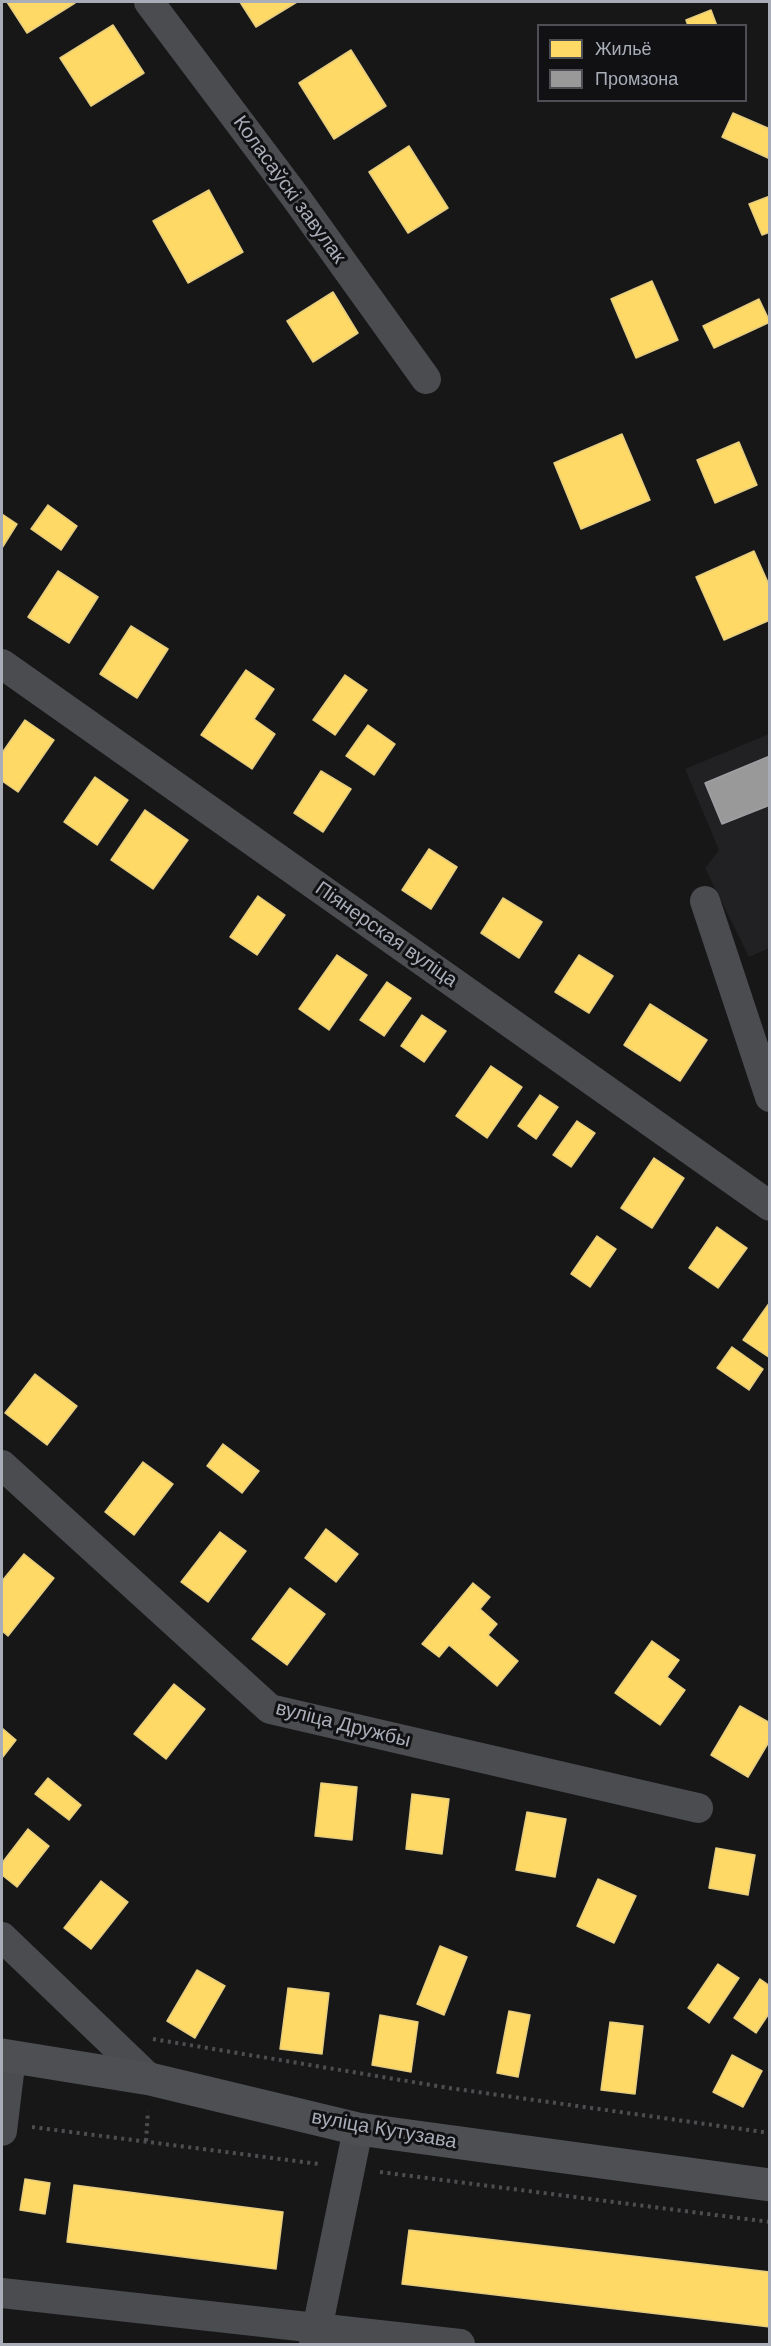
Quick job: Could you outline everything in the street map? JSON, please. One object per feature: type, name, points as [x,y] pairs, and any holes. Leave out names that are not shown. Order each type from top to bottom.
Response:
[{"type":"main road","name":"вуліца Кутузава","points":[[6,2056],[150,2079],[358,2129],[770,2185]]},
{"type":"street","name":"Коласаўскі завулак","points":[[149,2],[301,205],[426,379]]},
{"type":"street","name":"Піянерская вуліца","points":[[2,664],[770,1206]]},
{"type":"street","points":[[705,901],[770,1097]]},
{"type":"street","name":"вуліца Дружбы","points":[[2,1465],[270,1709],[698,1808]]},
{"type":"street","points":[[2,1937],[150,2079]]},
{"type":"street","points":[[2,2127],[6,2056]]},
{"type":"street","points":[[316,2337],[358,2129]]},
{"type":"street","points":[[2,2293],[316,2337],[460,2344]]},
{"type":"path","points":[[146,2141],[153,2038],[449,2088],[770,2133]]},
{"type":"path","points":[[2,2127],[146,2141],[770,2222]]},
{"type":"shaded area","points":[[769,734],[769,948],[749,957],[705,868],[719,850],[685,769]]},
{"type":"building: Жильё","points":[[7,2],[74,2],[75,3],[27,33]]},
{"type":"building: Жильё","points":[[240,2],[297,2],[256,27]]},
{"type":"building: Жильё","points":[[711,10],[716,24],[687,24],[686,20]]},
{"type":"building: Жильё","points":[[113,25],[144,73],[91,106],[60,58]]},
{"type":"building: Жильё","points":[[351,50],[386,106],[334,139],[299,83]]},
{"type":"building: Жильё","points":[[733,113],[770,129],[768,158],[722,137]]},
{"type":"building: Жильё","points":[[409,146],[448,208],[408,233],[369,172]]},
{"type":"building: Жильё","points":[[209,190],[243,252],[188,283],[153,221]]},
{"type":"building: Жильё","points":[[770,196],[770,232],[762,235],[749,204]]},
{"type":"building: Жильё","points":[[652,281],[678,340],[636,358],[611,299]]},
{"type":"building: Жильё","points":[[333,292],[358,333],[313,362],[287,321]]},
{"type":"building: Жильё","points":[[759,299],[770,322],[714,348],[703,326]]},
{"type":"building: Жильё","points":[[622,434],[650,500],[581,529],[554,463]]},
{"type":"building: Жильё","points":[[739,442],[757,485],[715,503],[697,460]]},
{"type":"building: Жильё","points":[[48,505],[77,526],[61,550],[31,529]]},
{"type":"building: Жильё","points":[[2,514],[17,524],[2,548]]},
{"type":"building: Жильё","points":[[754,551],[770,587],[770,620],[724,640],[696,577]]},
{"type":"building: Жильё","points":[[58,571],[98,597],[69,643],[28,617]]},
{"type":"building: Жильё","points":[[131,626],[168,649],[137,698],[100,674]]},
{"type":"building: Жильё","points":[[246,670],[274,689],[254,719],[275,734],[252,769],[201,735]]},
{"type":"building: Жильё","points":[[345,675],[367,690],[335,735],[313,720]]},
{"type":"building: Жильё","points":[[25,720],[54,740],[18,792],[2,781],[2,753]]},
{"type":"building: Жильё","points":[[368,725],[395,744],[374,775],[346,756]]},
{"type":"building: Жильё","points":[[321,771],[351,789],[323,832],[294,813]]},
{"type":"building: Жильё","points":[[95,777],[128,800],[97,845],[64,822]]},
{"type":"building: Жильё","points":[[145,810],[188,840],[153,889],[111,860]]},
{"type":"building: Жильё","points":[[429,849],[457,867],[431,909],[402,890]]},
{"type":"building: Жильё","points":[[258,896],[285,915],[257,955],[230,937]]},
{"type":"building: Жильё","points":[[503,898],[542,922],[519,958],[481,933]]},
{"type":"building: Жильё","points":[[337,955],[367,975],[329,1030],[299,1009]]},
{"type":"building: Жильё","points":[[579,955],[613,976],[589,1013],[555,992]]},
{"type":"building: Жильё","points":[[387,982],[411,998],[384,1036],[360,1020]]},
{"type":"building: Жильё","points":[[650,1004],[707,1040],[680,1081],[624,1045]]},
{"type":"building: Жильё","points":[[422,1015],[446,1031],[424,1062],[401,1046]]},
{"type":"building: Жильё","points":[[491,1066],[522,1087],[487,1138],[456,1116]]},
{"type":"building: Жильё","points":[[540,1095],[558,1107],[536,1139],[518,1126]]},
{"type":"building: Жильё","points":[[577,1121],[595,1133],[571,1167],[553,1155]]},
{"type":"building: Жильё","points":[[654,1158],[684,1178],[652,1228],[621,1208]]},
{"type":"building: Жильё","points":[[717,1227],[747,1248],[718,1288],[689,1268]]},
{"type":"building: Жильё","points":[[597,1236],[616,1249],[590,1287],[571,1274]]},
{"type":"building: Жильё","points":[[770,1302],[770,1358],[743,1340]]},
{"type":"building: Жильё","points":[[732,1347],[763,1369],[749,1390],[717,1368]]},
{"type":"building: Жильё","points":[[35,1374],[77,1406],[47,1445],[5,1413]]},
{"type":"building: Жильё","points":[[223,1444],[259,1471],[242,1493],[207,1466]]},
{"type":"building: Жильё","points":[[143,1462],[173,1484],[134,1535],[105,1512]]},
{"type":"building: Жильё","points":[[326,1529],[358,1554],[336,1582],[305,1558]]},
{"type":"building: Жильё","points":[[220,1532],[246,1551],[208,1602],[181,1582]]},
{"type":"building: Жильё","points":[[24,1554],[54,1578],[8,1636],[2,1631],[2,1581]]},
{"type":"building: Жильё","points":[[473,1583],[490,1597],[480,1609],[497,1624],[488,1635],[518,1661],[497,1686],[449,1645],[439,1657],[422,1644]]},
{"type":"building: Жильё","points":[[290,1588],[325,1614],[287,1665],[252,1639]]},
{"type":"building: Жильё","points":[[652,1641],[679,1660],[667,1677],[685,1690],[660,1725],[615,1693]]},
{"type":"building: Жильё","points":[[174,1684],[205,1709],[166,1759],[134,1734]]},
{"type":"building: Жильё","points":[[740,1706],[770,1723],[770,1740],[748,1777],[711,1755]]},
{"type":"building: Жильё","points":[[2,1728],[16,1740],[2,1758]]},
{"type":"building: Жильё","points":[[48,1778],[81,1805],[69,1820],[35,1794]]},
{"type":"building: Жильё","points":[[321,1783],[357,1787],[352,1840],[315,1836]]},
{"type":"building: Жильё","points":[[412,1794],[449,1799],[442,1854],[406,1849]]},
{"type":"building: Жильё","points":[[527,1812],[566,1819],[555,1877],[516,1870]]},
{"type":"building: Жильё","points":[[28,1829],[49,1846],[17,1887],[2,1875],[2,1863]]},
{"type":"building: Жильё","points":[[716,1848],[755,1855],[748,1895],[709,1888]]},
{"type":"building: Жильё","points":[[598,1879],[636,1896],[614,1943],[577,1926]]},
{"type":"building: Жильё","points":[[101,1881],[128,1902],[91,1949],[64,1928]]},
{"type":"building: Жильё","points":[[440,1946],[467,1957],[444,2015],[417,2004]]},
{"type":"building: Жильё","points":[[718,1964],[739,1978],[709,2023],[688,2008]]},
{"type":"building: Жильё","points":[[197,1970],[225,1986],[195,2038],[167,2021]]},
{"type":"building: Жильё","points":[[760,1979],[770,1986],[770,2012],[756,2033],[734,2018]]},
{"type":"building: Жильё","points":[[288,1988],[329,1993],[322,2054],[280,2049]]},
{"type":"building: Жильё","points":[[509,2011],[530,2015],[518,2077],[497,2073]]},
{"type":"building: Жильё","points":[[380,2015],[418,2022],[411,2072],[372,2065]]},
{"type":"building: Жильё","points":[[610,2022],[643,2026],[635,2094],[601,2090]]},
{"type":"building: Жильё","points":[[732,2055],[762,2071],[743,2107],[713,2092]]},
{"type":"building: Жильё","points":[[25,2179],[50,2183],[45,2214],[20,2210]]},
{"type":"building: Жильё","points":[[74,2185],[283,2212],[276,2269],[67,2242]]},
{"type":"building: Жильё","points":[[409,2230],[770,2272],[770,2327],[402,2284]]},
{"type":"building: Промзона","points":[[770,756],[770,805],[722,824],[705,783]]}]
